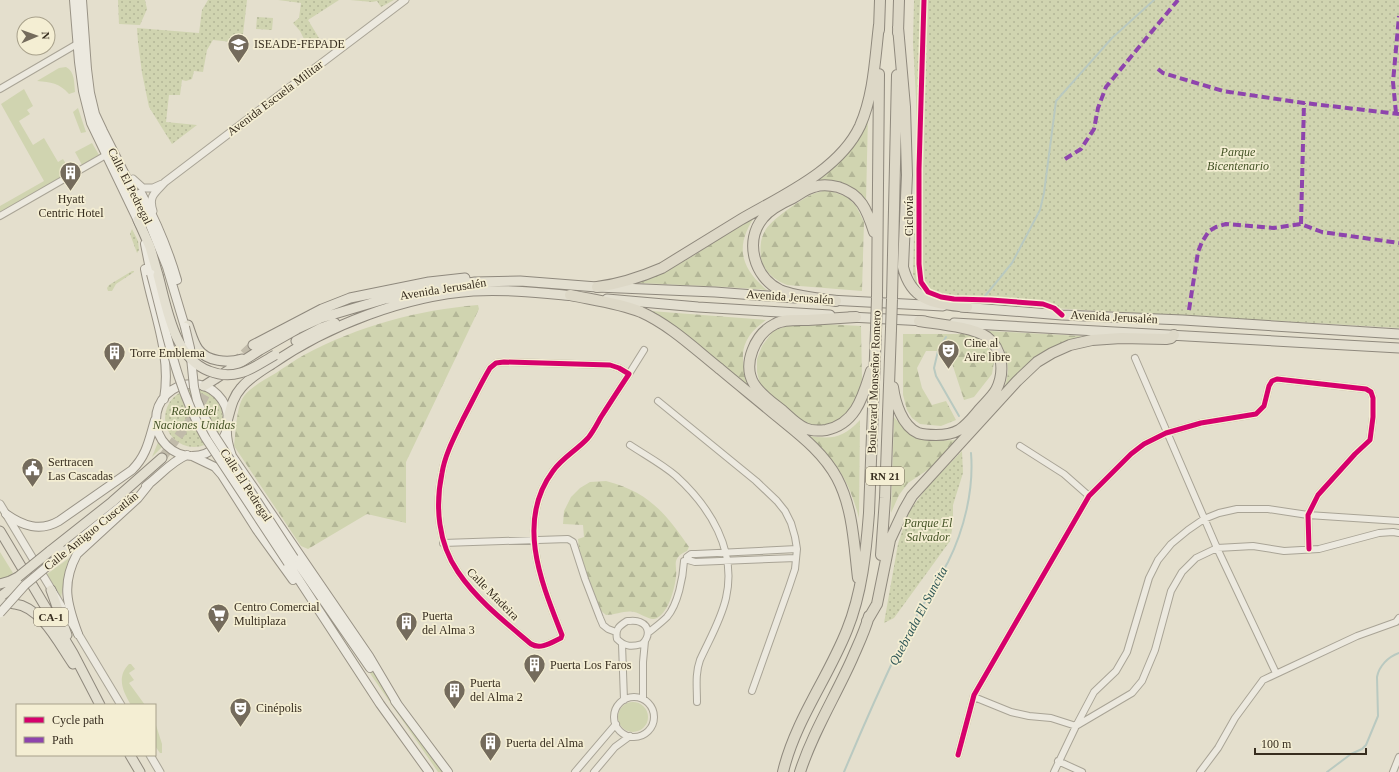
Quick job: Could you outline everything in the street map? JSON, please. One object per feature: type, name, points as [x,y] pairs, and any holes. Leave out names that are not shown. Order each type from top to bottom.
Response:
[{"type":"highway","name":"Boulevard Monseñor Romero","points":[[783,772],[794,738],[847,630],[859,590],[867,540],[870,513],[877,298],[876,241],[880,0]]},
{"type":"highway","name":"Boulevard Monseñor Romero","points":[[800,772],[813,738],[843,679],[868,621],[878,573],[883,536],[892,299],[894,140],[899,0]]},
{"type":"highway","points":[[597,287],[621,283],[647,275],[662,268],[818,174],[834,160],[855,135],[865,113],[873,76],[879,25]]},
{"type":"highway","points":[[898,27],[905,107],[907,175],[903,267],[908,282],[922,298],[936,303],[967,307]]},
{"type":"highway","points":[[836,301],[792,294],[781,290],[767,281],[761,273],[754,258],[754,232],[758,224],[771,210],[805,190],[820,185],[832,186],[850,191],[859,200],[870,218],[876,241]]},
{"type":"highway","points":[[570,295],[630,308],[642,312],[656,320],[675,333],[752,395],[816,449],[831,468],[844,495],[853,532],[859,590]]},
{"type":"highway","points":[[856,317],[794,320],[776,323],[762,334],[752,352],[750,365],[752,380],[760,393],[798,424],[814,430],[832,429],[840,425],[853,414],[861,399],[875,360]]},
{"type":"highway","points":[[889,360],[894,398],[898,410],[910,428],[917,433],[939,435],[950,434],[958,430],[967,424],[996,391],[1001,379],[1002,366],[999,353],[990,340],[976,332],[919,321]]},
{"type":"highway","points":[[868,621],[877,604],[890,540],[912,496],[1017,381],[1037,362],[1070,345],[1092,340],[1121,338],[1166,339],[1171,338],[1174,335]]},
{"type":"main road","name":"Calle El Pedregal","points":[[74,0],[77,44],[83,91],[91,123],[138,220],[145,268],[165,353],[167,382],[164,399]]},
{"type":"main road","name":"Calle El Pedregal","points":[[82,0],[87,69],[90,93],[95,114],[148,220],[167,267],[188,338],[192,357],[194,387],[202,412],[217,440],[331,628],[380,704],[429,772]]},
{"type":"main road","points":[[106,138],[117,150],[159,227],[172,264],[193,342],[198,350],[205,356],[213,359],[233,361],[247,357],[257,348]]},
{"type":"main road","points":[[138,220],[150,247],[154,275],[177,340],[196,365],[215,373],[232,374],[250,369],[309,333],[341,321],[381,310]]},
{"type":"main road","name":"Calle El Pedregal","points":[[154,275],[186,397],[205,436],[291,561],[448,772]]},
{"type":"main road","name":"Avenida Jerusalén","points":[[199,386],[257,348],[321,318],[368,303],[431,289],[482,282],[520,281],[597,287],[715,292],[836,301],[967,307],[1062,315],[1183,320],[1399,334]]},
{"type":"main road","name":"Avenida Jerusalén","points":[[228,422],[235,397],[248,380],[284,356],[315,338],[381,310],[428,298],[472,291],[515,291],[698,307],[1399,348]]},
{"type":"main road","points":[[188,325],[193,348],[195,376],[199,386]]},
{"type":"main road","points":[[6,514],[19,523],[31,527],[48,526],[59,521],[132,470],[140,462],[144,456],[158,412],[164,399],[170,392],[185,385],[199,386],[214,392],[221,399],[226,409],[228,422],[226,436],[232,456],[369,656],[398,706]]},
{"type":"main road","points":[[158,412],[157,425],[163,440],[167,445],[175,451],[215,467],[222,475],[257,530],[283,567],[331,628]]},
{"type":"main road","points":[[189,456],[205,454],[214,448],[223,438],[228,422]]},
{"type":"main road","name":"Calle Antiguo Cuscatlán","points":[[63,551],[167,468],[189,456]]},
{"type":"main road","points":[[0,597],[20,579],[53,555],[162,458]]},
{"type":"main road","points":[[78,634],[68,601],[67,586],[72,563],[77,554],[122,514],[150,483]]},
{"type":"main road","name":"CA-1","points":[[0,531],[73,653],[99,704]]},
{"type":"main road","points":[[53,555],[63,551]]},
{"type":"main road","name":"Calle Antiguo Cuscatlán","points":[[0,613],[53,555]]},
{"type":"main road","points":[[0,584],[20,579]]},
{"type":"main road","points":[[51,590],[73,653]]},
{"type":"main road","points":[[0,606],[2,604],[11,603],[19,604],[38,615],[94,694]]},
{"type":"main road","points":[[131,756],[140,772]]},
{"type":"street","name":"Avenida Escuela Militar","points":[[159,227],[151,201],[152,196],[165,182],[405,0]]},
{"type":"street","points":[[0,89],[77,44]]},
{"type":"street","points":[[0,216],[106,155]]},
{"type":"street","name":"Avenida Escuela Militar","points":[[133,178],[143,188],[153,188],[165,182]]},
{"type":"street","points":[[534,540],[537,502],[547,480],[558,464],[589,436],[644,350]]},
{"type":"street","points":[[1135,358],[1204,519],[1276,673]]},
{"type":"street","name":"Calle Madeira","points":[[534,540],[535,557],[544,589],[562,635],[561,638],[543,646],[531,644],[478,596],[458,573],[443,543],[440,530],[439,506],[442,472],[446,457],[490,368],[496,363],[514,362],[610,365],[629,374]]},
{"type":"street","points":[[958,755],[974,697],[1089,496],[1144,444],[1166,433],[1201,423],[1256,414],[1264,406],[1269,386],[1272,381],[1277,380],[1366,389],[1371,392],[1373,398],[1373,417],[1370,440],[1355,454],[1318,495],[1308,515],[1309,549]]},
{"type":"street","points":[[658,401],[756,481],[777,501],[785,511],[796,537],[796,558],[789,587],[752,691]]},
{"type":"street","points":[[630,445],[675,475],[697,497],[719,531],[727,552],[728,587],[722,613],[697,667],[697,702]]},
{"type":"street","points":[[1020,446],[1064,474],[1089,496]]},
{"type":"street","points":[[0,504],[120,704]]},
{"type":"street","points":[[1054,772],[1094,692],[1116,670],[1128,652],[1149,578],[1158,560],[1171,544],[1188,530],[1204,519],[1219,513],[1237,509],[1268,509],[1308,515],[1399,521]]},
{"type":"street","points":[[974,697],[1011,712],[1029,716],[1051,718],[1076,726],[1132,693],[1142,681],[1155,650],[1171,591],[1182,572],[1196,558],[1217,548],[1253,546],[1284,551],[1319,549],[1378,532],[1399,533]]},
{"type":"street","points":[[443,543],[568,539],[573,542],[585,579],[603,625],[616,632]]},
{"type":"street","points":[[642,699],[645,641],[648,633],[671,612],[687,560],[693,554],[796,549]]},
{"type":"street","points":[[687,560],[695,562],[796,558]]},
{"type":"street","points":[[1200,772],[1218,748],[1235,718],[1263,680],[1357,636],[1396,622],[1399,618]]},
{"type":"street","points":[[645,641],[642,644],[634,646],[622,644],[617,639],[617,629],[620,625],[627,621],[641,622],[645,626],[648,633]]},
{"type":"street","points":[[622,644],[624,700]]},
{"type":"street","points":[[636,697],[642,699],[652,708],[654,721],[647,732],[636,737],[624,734],[616,724],[615,713],[617,708],[624,700],[636,697]]},
{"type":"street","points":[[575,772],[616,724]]},
{"type":"street","points":[[594,772],[615,747],[630,736]]},
{"type":"street","points":[[151,756],[160,772]]},
{"type":"street","points":[[1393,772],[1399,757]]},
{"type":"street","points":[[1058,762],[1082,772]]},
{"type":"green space","points":[[118,0],[145,0],[147,9],[140,25],[119,24]]},
{"type":"green space","name":"ISEADE-FEPADE","points":[[208,0],[247,0],[242,43],[213,40],[207,50],[203,72],[194,71],[192,79],[186,81],[182,80],[180,95],[169,95],[166,122],[197,125],[172,144],[149,107],[142,73],[137,28],[199,33],[202,10]]},
{"type":"green space","name":"ISEADE-FEPADE","points":[[278,0],[339,0],[308,20],[319,38],[306,48],[301,41],[304,39],[300,31],[293,23],[299,18],[301,3]]},
{"type":"green space","points":[[350,0],[394,0],[381,7],[377,1]]},
{"type":"green space","name":"Parque Bicentenario","points":[[914,0],[1399,0],[1399,328],[1016,306],[1009,303],[936,299],[923,292],[918,287],[913,274],[916,157],[916,98],[913,43]]},
{"type":"green space","points":[[257,17],[273,18],[272,30],[256,29]]},
{"type":"green space","points":[[66,67],[73,74],[75,92],[69,94],[62,87],[37,81],[59,68]]},
{"type":"green space","points":[[24,89],[33,106],[27,110],[30,114],[19,121],[33,145],[44,138],[58,162],[63,159],[71,172],[0,212],[0,206],[44,181],[1,104]]},
{"type":"green space","points":[[78,108],[86,132],[81,133],[73,112]]},
{"type":"green space","points":[[868,114],[866,203],[859,194],[811,183]]},
{"type":"green space","points":[[92,143],[99,155],[82,165],[75,152]]},
{"type":"green space","points":[[828,190],[847,197],[856,206],[864,222],[862,291],[787,285],[778,281],[771,275],[762,263],[762,237],[768,227],[779,216],[808,196]]},
{"type":"green space","points":[[758,212],[746,234],[743,244],[743,254],[745,263],[750,272],[767,290],[639,283],[685,261]]},
{"type":"green space","points":[[132,229],[138,241],[139,250],[137,253],[130,234]]},
{"type":"green space","points":[[132,271],[134,272],[116,284],[112,291],[108,291],[107,288],[109,285]]},
{"type":"green space","points":[[478,305],[479,309],[406,462],[406,523],[367,514],[308,549],[301,546],[234,446],[239,406],[244,396],[255,386],[301,357],[346,336],[411,315],[456,307]]},
{"type":"green space","points":[[651,311],[766,320],[752,333],[744,348],[743,362],[750,389]]},
{"type":"green space","points":[[825,324],[861,326],[862,379],[858,397],[851,411],[838,422],[825,427],[808,424],[797,419],[760,384],[757,372],[757,359],[762,346],[773,331],[787,326]]},
{"type":"green space","points":[[988,331],[1082,336],[1072,340],[1004,388],[1008,372],[1006,355],[1000,343]]},
{"type":"green space","points":[[903,334],[971,335],[982,341],[989,349],[994,362],[992,374],[974,397],[964,400],[948,351],[926,351],[917,368],[922,388],[932,405],[946,401],[956,420],[941,426],[920,424],[912,418],[907,410],[903,395]]},
{"type":"green space","name":"Redondel Naciones Unidas","points":[[194,389],[205,391],[218,402],[221,407],[223,418],[221,429],[210,442],[205,445],[194,447],[183,445],[170,434],[167,429],[165,418],[167,407],[178,394],[183,391]]},
{"type":"green space","points":[[894,417],[908,432],[922,439],[957,440],[929,469],[908,483],[899,495],[891,513]]},
{"type":"green space","points":[[860,420],[859,518],[850,490],[839,469],[808,436],[836,436],[848,431]]},
{"type":"green space","points":[[161,435],[167,442],[152,457]]},
{"type":"green space","name":"Parque El Salvador","points":[[962,451],[963,473],[953,505],[953,524],[950,541],[894,618],[884,623],[898,544],[908,513],[928,486]]},
{"type":"green space","points":[[226,453],[443,772],[438,772],[221,457]]},
{"type":"green space","points":[[606,481],[633,491],[644,497],[672,523],[689,547],[687,551],[682,553],[676,561],[675,581],[670,601],[663,613],[654,619],[631,612],[606,615],[600,610],[583,566],[579,548],[578,539],[584,537],[583,525],[563,524],[564,511],[571,497],[580,488],[590,482]]},
{"type":"green space","points":[[0,552],[13,573],[0,581]]},
{"type":"green space","points":[[72,556],[65,575],[61,598],[47,574]]},
{"type":"green space","points":[[129,664],[131,664],[135,669],[129,673],[134,680],[129,683],[144,704],[130,704],[125,695],[122,679],[125,669]]},
{"type":"green space","points":[[633,702],[639,703],[647,711],[647,723],[639,731],[633,732],[627,731],[619,723],[618,717],[619,711],[627,703]]},
{"type":"green space","points":[[156,725],[162,744],[162,753],[160,753],[156,747]]},
{"type":"waterway","name":"Quebrada El Suncita","points":[[985,296],[1012,263],[1040,210],[1044,193],[1056,101],[1112,38],[1154,0]]},
{"type":"waterway","name":"Quebrada El Suncita","points":[[946,337],[938,351],[934,368],[936,376],[959,416]]},
{"type":"waterway","name":"Quebrada El Suncita","points":[[844,772],[901,644],[954,550],[967,509],[971,481],[971,453]]},
{"type":"waterway","points":[[1327,772],[1366,745],[1378,716],[1378,673],[1385,662],[1399,653]]},
{"type":"tunnel","points":[[234,363],[253,345]]},
{"type":"tunnel","points":[[162,458],[195,414],[212,383],[217,379]]},
{"type":"marked path","points":[[1065,159],[1081,149],[1094,129],[1098,108],[1106,87],[1178,0]]},
{"type":"marked path","points":[[1396,113],[1393,82],[1399,16]]},
{"type":"marked path","points":[[1158,69],[1163,73],[1223,91],[1304,103],[1399,114]]},
{"type":"marked path","points":[[1301,224],[1304,103]]},
{"type":"marked path","points":[[1189,310],[1198,252],[1209,231],[1216,227],[1226,224],[1274,228],[1301,224],[1322,232],[1399,243]]},
{"type":"cycle path","name":"Ciclovía","points":[[924,0],[919,169],[919,264],[921,282],[928,292],[941,297],[1043,304],[1054,308],[1062,315]]},
{"type":"cycle path","points":[[504,362],[610,365],[629,374],[590,436],[557,466],[542,491],[536,511],[534,532],[536,553],[540,574],[562,635],[561,638],[543,646],[535,646],[531,644],[474,592],[451,561],[442,537],[440,524],[440,486],[443,466],[448,452],[463,419],[490,368],[496,363],[504,362]]},
{"type":"cycle path","points":[[958,755],[974,695],[1089,496],[1131,454],[1144,444],[1166,433],[1201,423],[1256,414],[1264,406],[1269,386],[1272,381],[1277,379],[1366,389],[1371,392],[1373,398],[1373,417],[1370,440],[1355,454],[1318,495],[1308,515],[1309,549]]},
{"type":"place","name":"ISEADE-FEPADE","points":[[238,64]]},
{"type":"place","name":"Hyatt Centric Hotel","points":[[71,192]]},
{"type":"place","name":"Cine al Aire libre","points":[[949,370]]},
{"type":"place","name":"Torre Emblema","points":[[115,372]]},
{"type":"place","name":"Sertracen Las Cascadas","points":[[32,488]]},
{"type":"place","name":"Centro Comercial Multiplaza","points":[[218,634]]},
{"type":"place","name":"Puerta del Alma 3","points":[[407,642]]},
{"type":"place","name":"Puerta Los Faros","points":[[534,684]]},
{"type":"place","name":"Puerta del Alma 2","points":[[455,710]]},
{"type":"place","name":"Cinépolis","points":[[240,728]]},
{"type":"place","name":"Puerta del Alma","points":[[491,762]]}]
